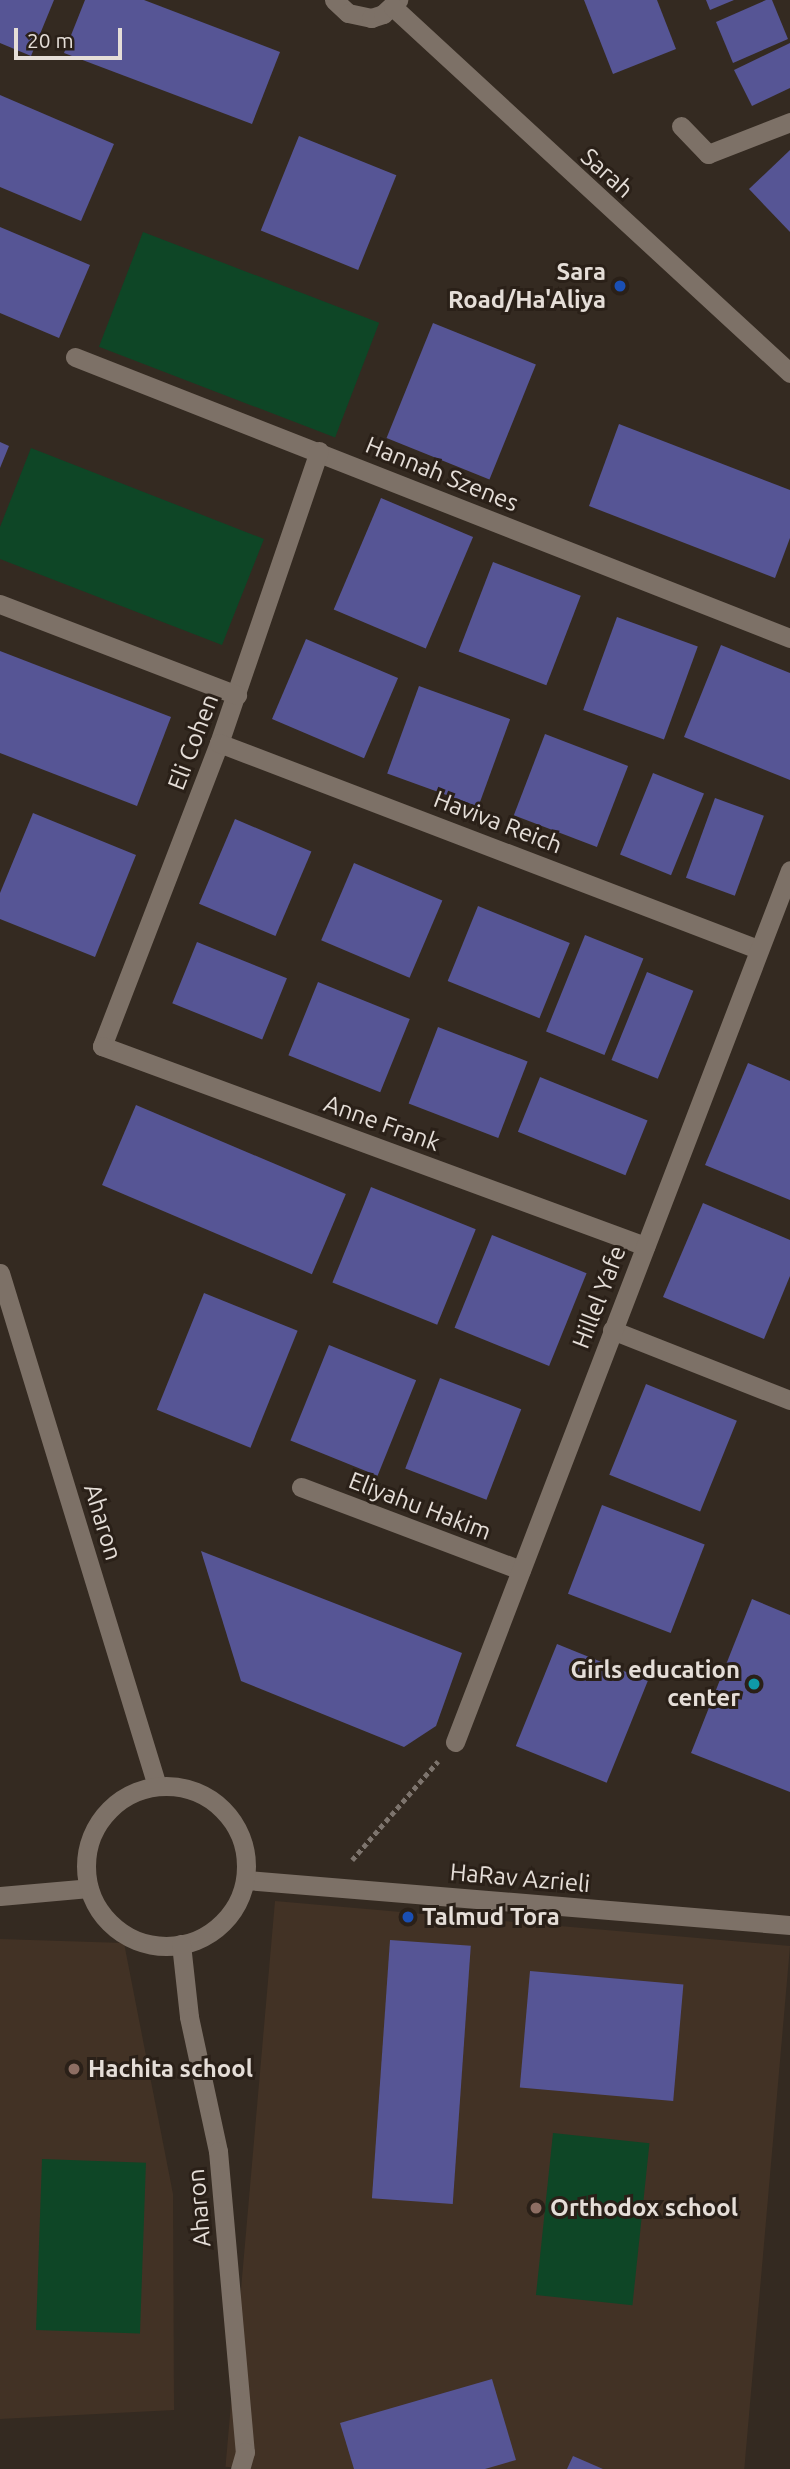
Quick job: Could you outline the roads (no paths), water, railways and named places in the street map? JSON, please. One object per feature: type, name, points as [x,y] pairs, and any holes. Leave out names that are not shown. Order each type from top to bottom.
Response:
[{"type":"street","points":[[334,0],[359,18],[372,18],[395,3]]},
{"type":"street","name":"Sarah","points":[[395,3],[790,373]]},
{"type":"street","points":[[681,127],[708,154],[790,122]]},
{"type":"street","name":"Hannah Szenes","points":[[75,357],[790,638]]},
{"type":"street","name":"Eli Cohen","points":[[103,1046],[237,695],[319,451]]},
{"type":"street","points":[[0,604],[237,695]]},
{"type":"street","name":"Haviva Reich","points":[[219,743],[758,949]]},
{"type":"street","name":"Hillel Yafe","points":[[455,1742],[790,870]]},
{"type":"street","name":"Anne Frank","points":[[103,1046],[645,1246]]},
{"type":"street","name":"Aharon","points":[[0,1273],[157,1786]]},
{"type":"street","points":[[612,1330],[790,1400]]},
{"type":"street","name":"Eliyahu Hakim","points":[[301,1488],[521,1570]]},
{"type":"street","points":[[157,1786],[182,1787],[205,1795],[225,1810],[239,1831],[246,1855],[246,1880],[223,1922],[204,1937],[181,1944],[157,1945],[124,1933],[99,1909],[89,1888],[86,1860],[93,1833],[108,1810],[130,1793],[157,1786]]},
{"type":"street","name":"HaRav Azrieli","points":[[246,1880],[790,1925]]},
{"type":"street","points":[[0,1896],[89,1888]]},
{"type":"street","name":"Aharon","points":[[181,1944],[189,2017],[218,2151],[245,2452],[240,2469]]},
{"type":"place","name":"Sara Road/Ha'Aliya","points":[[620,286]]},
{"type":"place","name":"Girls education center","points":[[754,1684]]},
{"type":"place","name":"Talmud Tora","points":[[408,1917]]},
{"type":"place","name":"Hachita school","points":[[74,2069]]},
{"type":"place","name":"Orthodox school","points":[[536,2208]]}]
